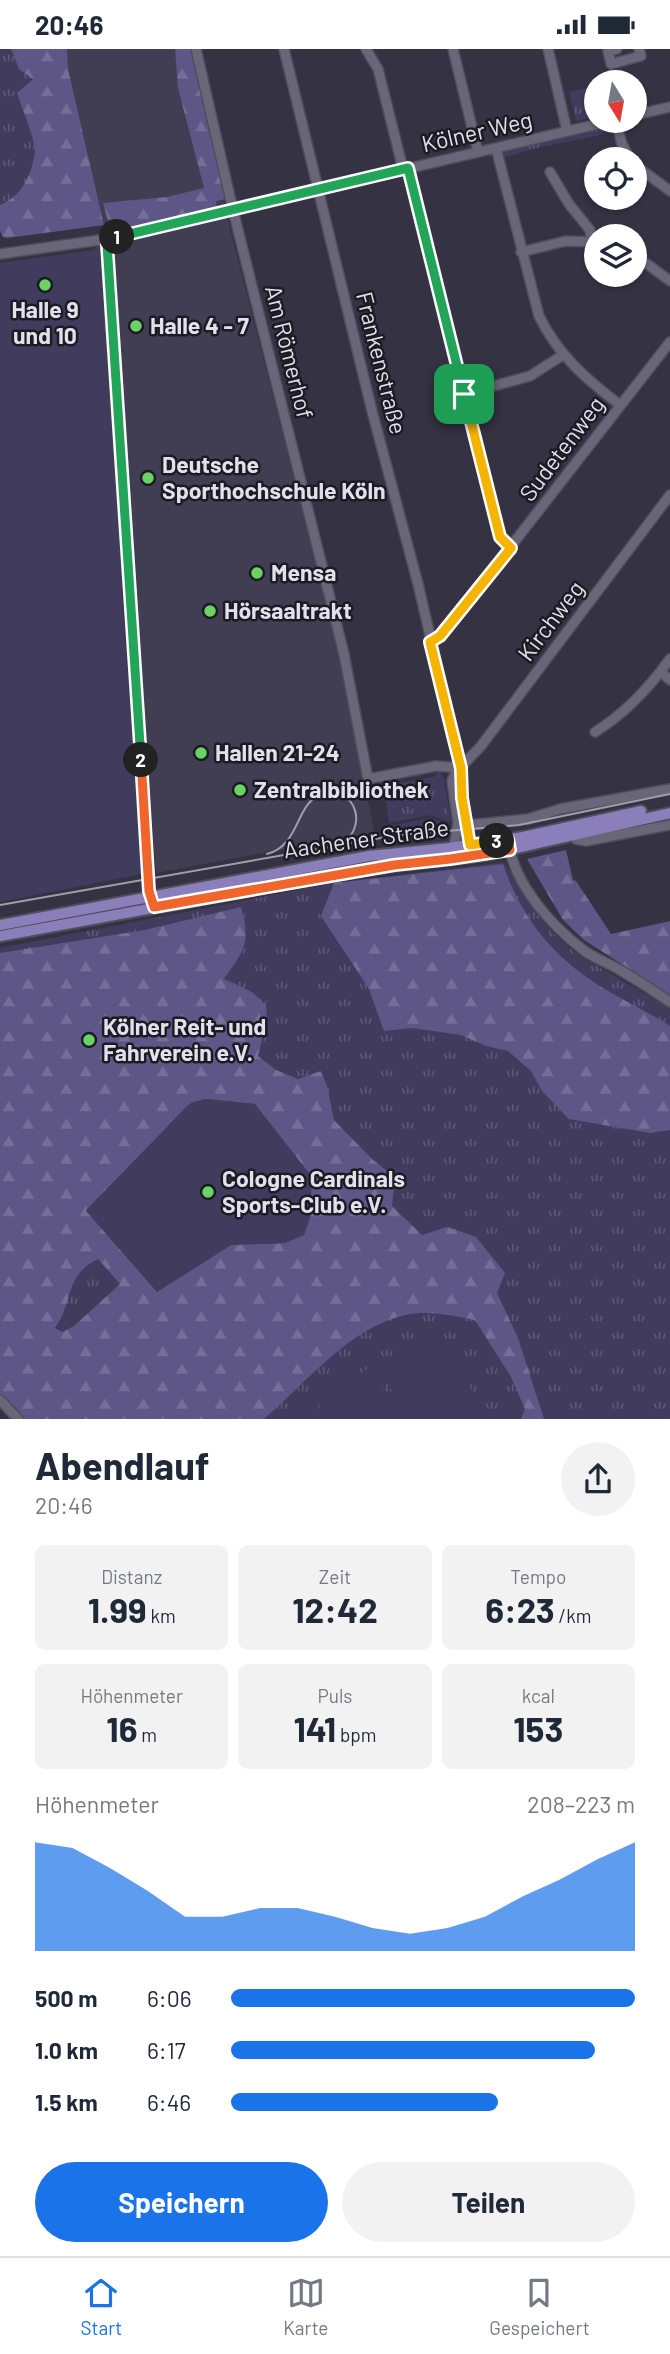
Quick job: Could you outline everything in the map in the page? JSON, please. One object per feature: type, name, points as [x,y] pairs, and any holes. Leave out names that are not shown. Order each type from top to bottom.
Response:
[{"type":"main road","name":"Aachener Straße","points":[[0,936],[381,854],[485,855],[509,845],[670,806]]},
{"type":"main road","name":"Aachener Straße","points":[[455,853],[470,845],[509,845],[576,836],[670,813]]},
{"type":"main road","name":"Aachener Straße","points":[[0,925],[152,902]]},
{"type":"street","name":"Am Römerhof","points":[[196,49],[233,210],[344,654],[368,779],[436,766],[461,768]]},
{"type":"street","name":"Frankenstraße","points":[[284,49],[372,411],[418,584],[461,768]]},
{"type":"street","points":[[366,49],[379,69],[500,537],[511,548]]},
{"type":"street","points":[[453,49],[478,152]]},
{"type":"street","points":[[548,49],[567,131]]},
{"type":"street","points":[[617,49],[608,51],[611,64],[640,57],[639,49]]},
{"type":"street","points":[[648,112],[670,107]]},
{"type":"street","name":"Kölner Weg","points":[[0,254],[107,239],[584,128]]},
{"type":"street","points":[[496,148],[521,252],[540,316],[550,337],[586,379],[620,405]]},
{"type":"street","points":[[550,172],[569,204],[585,224]]},
{"type":"street","points":[[647,174],[670,191]]},
{"type":"street","points":[[107,239],[152,902]]},
{"type":"street","points":[[521,252],[566,241],[584,242]]},
{"type":"street","points":[[647,263],[670,281]]},
{"type":"street","name":"Sudetenweg","points":[[430,642],[440,636],[511,548],[670,342]]},
{"type":"street","points":[[464,394],[530,376],[563,355]]},
{"type":"street","name":"Kirchweg","points":[[470,845],[451,786],[454,776],[481,746],[670,495]]},
{"type":"street","points":[[595,732],[640,697],[670,659]]},
{"type":"street","points":[[661,671],[670,680]]},
{"type":"street","name":"Aachener Straße","points":[[463,824],[528,819],[560,809],[670,789]]},
{"type":"street","name":"Kirchweg","points":[[455,853],[463,824]]},
{"type":"street","name":"Aachener Straße","points":[[576,836],[586,841],[670,825]]},
{"type":"street","points":[[470,845],[485,855]]},
{"type":"street","points":[[509,845],[515,867],[526,886],[545,913],[564,933],[584,951],[619,969],[670,1002]]},
{"type":"street","points":[[0,1400],[19,1419]]},
{"type":"shaded area","name":"Deutsche Sporthochschule Köln","points":[[67,49],[188,49],[231,233],[338,651],[375,836],[359,835],[156,873],[135,586],[17,588],[0,531],[0,263],[94,250],[106,233],[68,69]]},
{"type":"green space","points":[[0,49],[67,49],[68,69],[104,225],[3,237],[0,231]]},
{"type":"green space","points":[[11,49],[67,49],[68,69],[104,225],[3,237],[0,231],[0,205],[20,191],[31,169],[35,152],[17,93],[33,79],[19,69]]},
{"type":"green space","points":[[175,49],[191,49],[226,199],[216,201],[217,210],[130,229],[127,222],[109,225],[103,203],[167,197],[204,188],[178,88]]},
{"type":"green space","points":[[584,89],[584,119],[576,121],[569,92]]},
{"type":"green space","points":[[584,131],[610,133],[505,157],[501,156],[500,151]]},
{"type":"green space","points":[[98,250],[142,874],[0,902],[0,263]]},
{"type":"green space","points":[[438,772],[444,779],[451,822],[430,815],[389,823],[384,786],[434,777]]},
{"type":"green space","points":[[430,818],[449,825],[447,828],[393,834],[390,826]]},
{"type":"green space","points":[[566,850],[573,880],[611,934],[670,921],[670,995],[584,940],[563,920],[527,859]]},
{"type":"green space","points":[[504,862],[540,918],[557,937],[578,955],[670,1008],[670,1419],[23,1419],[0,1396],[0,948],[334,883]]},
{"type":"green space","points":[[503,864],[531,921],[557,952],[589,979],[670,1026],[670,1130],[650,1133],[569,1119],[542,1091],[531,1071],[508,1051],[486,1046],[461,1035],[412,1028],[384,1031],[369,989],[321,916],[334,883]]},
{"type":"green space","points":[[241,907],[246,938],[241,953],[224,979],[252,992],[266,1005],[267,1019],[258,1056],[276,1070],[298,1079],[321,1071],[334,1120],[372,1159],[395,1177],[392,1206],[422,1235],[447,1227],[476,1237],[505,1273],[497,1293],[518,1338],[544,1419],[521,1419],[525,1409],[511,1377],[475,1320],[432,1313],[406,1315],[367,1331],[330,1358],[264,1419],[22,1419],[0,1396],[0,953],[145,930]],"holes":[[[205,1099],[255,1104],[285,1243],[231,1245],[158,1291],[86,1210],[191,1103]],[[98,1259],[120,1284],[74,1326],[62,1332],[55,1328],[65,1309],[74,1281],[87,1265]]]},
{"type":"green space","name":"Cologne Cardinals Sports-Club e.V.","points":[[205,1099],[255,1104],[312,1177],[310,1218],[304,1235],[285,1243],[231,1245],[157,1292],[86,1211],[188,1105]]},
{"type":"green space","points":[[438,1331],[488,1419],[408,1419],[377,1365]]},
{"type":"green space","points":[[371,1367],[400,1419],[327,1419],[315,1398]]},
{"type":"tram line","points":[[267,854],[286,842],[308,805],[324,794],[344,796],[355,811],[354,830],[339,845]]},
{"type":"tram line","points":[[0,905],[398,835],[519,825],[670,794]]},
{"type":"place","name":"Halle 9 und 10","points":[[45,285]]},
{"type":"place","name":"Halle 4 - 7","points":[[136,326]]},
{"type":"place","name":"Deutsche Sporthochschule Köln","points":[[148,478]]},
{"type":"place","name":"Mensa","points":[[257,573]]},
{"type":"place","name":"Hörsaaltrakt","points":[[210,611]]},
{"type":"place","name":"Hallen 21-24","points":[[201,753]]},
{"type":"place","name":"Zentralbibliothek","points":[[240,790]]},
{"type":"place","name":"Kölner Reit- und Fahrverein e.V.","points":[[89,1040]]},
{"type":"place","name":"Cologne Cardinals Sports-Club e.V.","points":[[208,1192]]},
{"type":"route","points":[[408,168],[464,394],[500,537],[511,548],[440,636],[430,642],[461,768],[462,798],[470,845],[508,839],[510,850],[394,865],[154,907],[148,878],[107,239],[408,168]]}]
